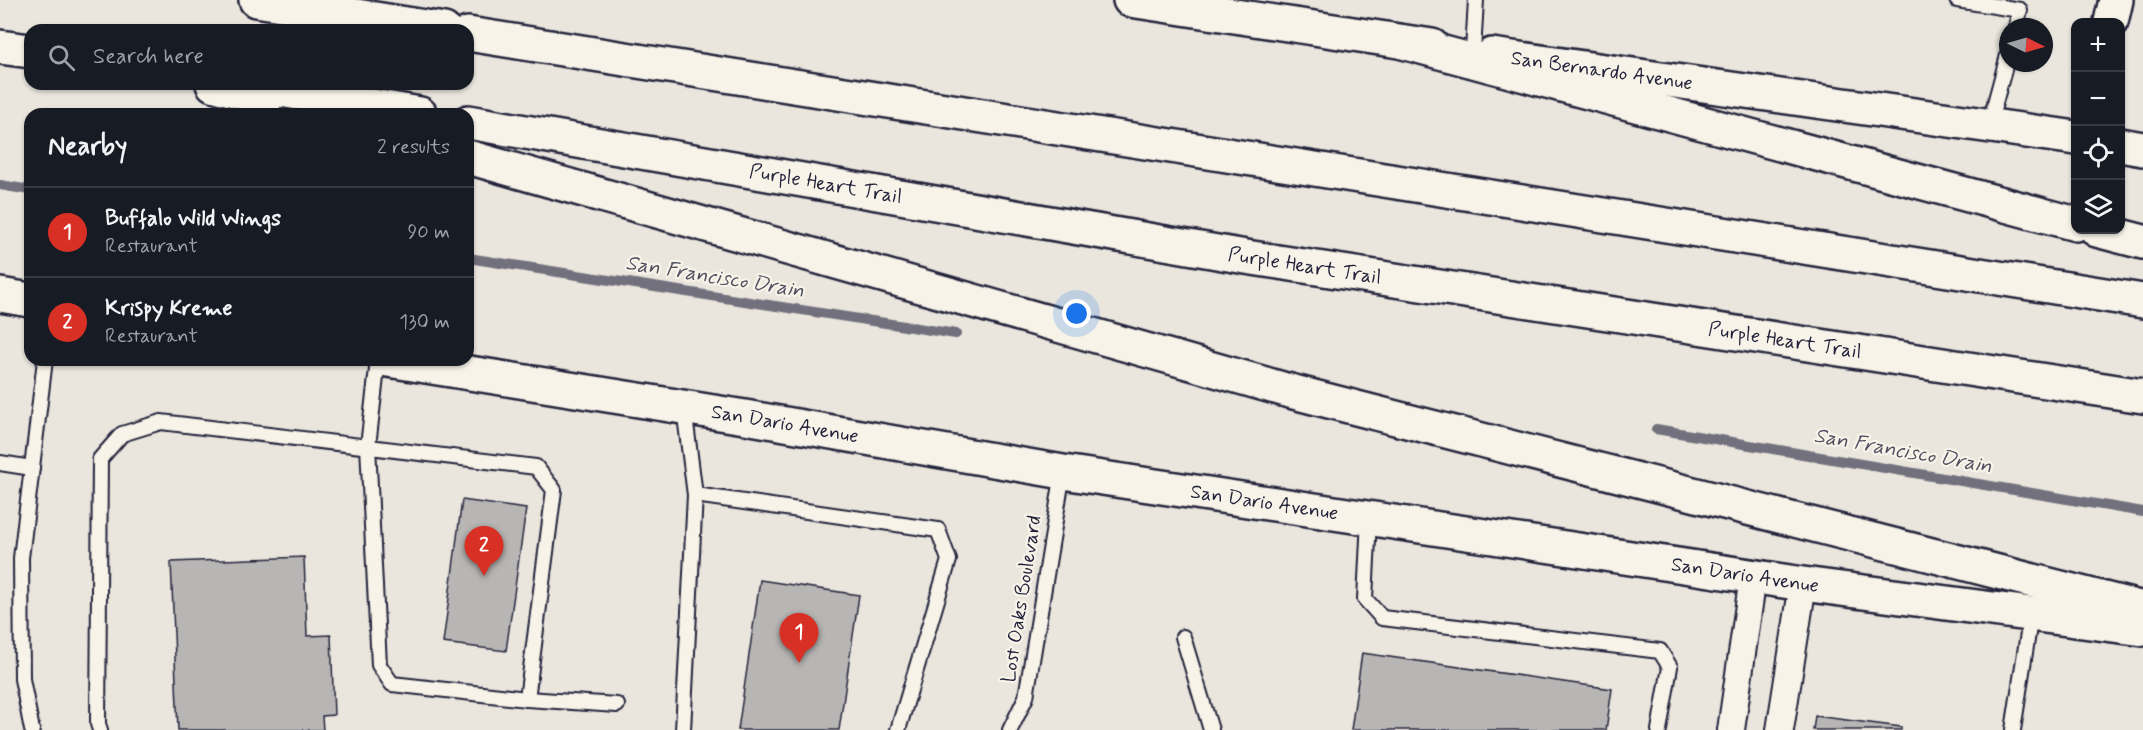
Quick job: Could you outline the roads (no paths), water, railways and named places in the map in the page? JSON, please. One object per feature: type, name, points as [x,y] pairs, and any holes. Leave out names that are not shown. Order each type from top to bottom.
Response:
[{"type":"main road","points":[[256,0],[406,24]]},
{"type":"main road","name":"San Bernardo Avenue","points":[[1130,0],[1403,42],[2071,137]]},
{"type":"main road","points":[[2112,18],[2116,0]]},
{"type":"main road","points":[[474,35],[2143,301]]},
{"type":"main road","points":[[1403,42],[2071,223]]},
{"type":"main road","points":[[0,46],[24,50]]},
{"type":"main road","points":[[234,90],[297,108]]},
{"type":"main road","points":[[281,90],[385,108]]},
{"type":"main road","name":"Purple Heart Trail","points":[[474,123],[1246,257],[2143,396]]},
{"type":"main road","points":[[2125,146],[2143,148]]},
{"type":"main road","points":[[474,159],[1286,390],[2143,609]]},
{"type":"main road","points":[[2112,234],[2143,242]]},
{"type":"main road","points":[[0,295],[24,299]]},
{"type":"main road","name":"San Dario Avenue","points":[[425,366],[1064,472],[1369,519],[1753,577],[2143,629]]},
{"type":"street","points":[[1731,730],[1753,577]]},
{"type":"street","points":[[1780,730],[1803,584]]},
{"type":"lane","points":[[1473,52],[1476,0]]},
{"type":"lane","points":[[1957,0],[2023,5]]},
{"type":"lane","points":[[1989,125],[2003,72]]},
{"type":"lane","points":[[32,730],[22,679],[21,558],[44,366]]},
{"type":"lane","points":[[377,366],[368,446],[379,665],[392,684],[527,699],[617,705]]},
{"type":"lane","points":[[683,730],[695,495],[684,408]]},
{"type":"lane","points":[[100,730],[98,724],[100,459],[122,434],[161,422],[536,467],[554,490],[527,699]]},
{"type":"lane","points":[[0,463],[32,468]]},
{"type":"lane","name":"Lost Oaks Boulevard","points":[[1016,728],[1026,697],[1064,472]]},
{"type":"lane","points":[[695,495],[938,530],[949,560],[898,730]]},
{"type":"lane","points":[[1369,519],[1365,599],[1382,618],[1660,651],[1670,668],[1659,730]]},
{"type":"lane","points":[[2013,730],[2031,614]]},
{"type":"lane","points":[[1183,637],[1210,730]]},
{"type":"waterway","name":"San Francisco Drain","points":[[0,185],[24,189]]},
{"type":"waterway","name":"San Francisco Drain","points":[[474,259],[956,334]]},
{"type":"waterway","name":"San Francisco Drain","points":[[1656,429],[2143,512]]},
{"type":"place","name":"Krispy Kreme","points":[[484,576]]},
{"type":"place","name":"Buffalo Wild Wings","points":[[799,663]]}]
